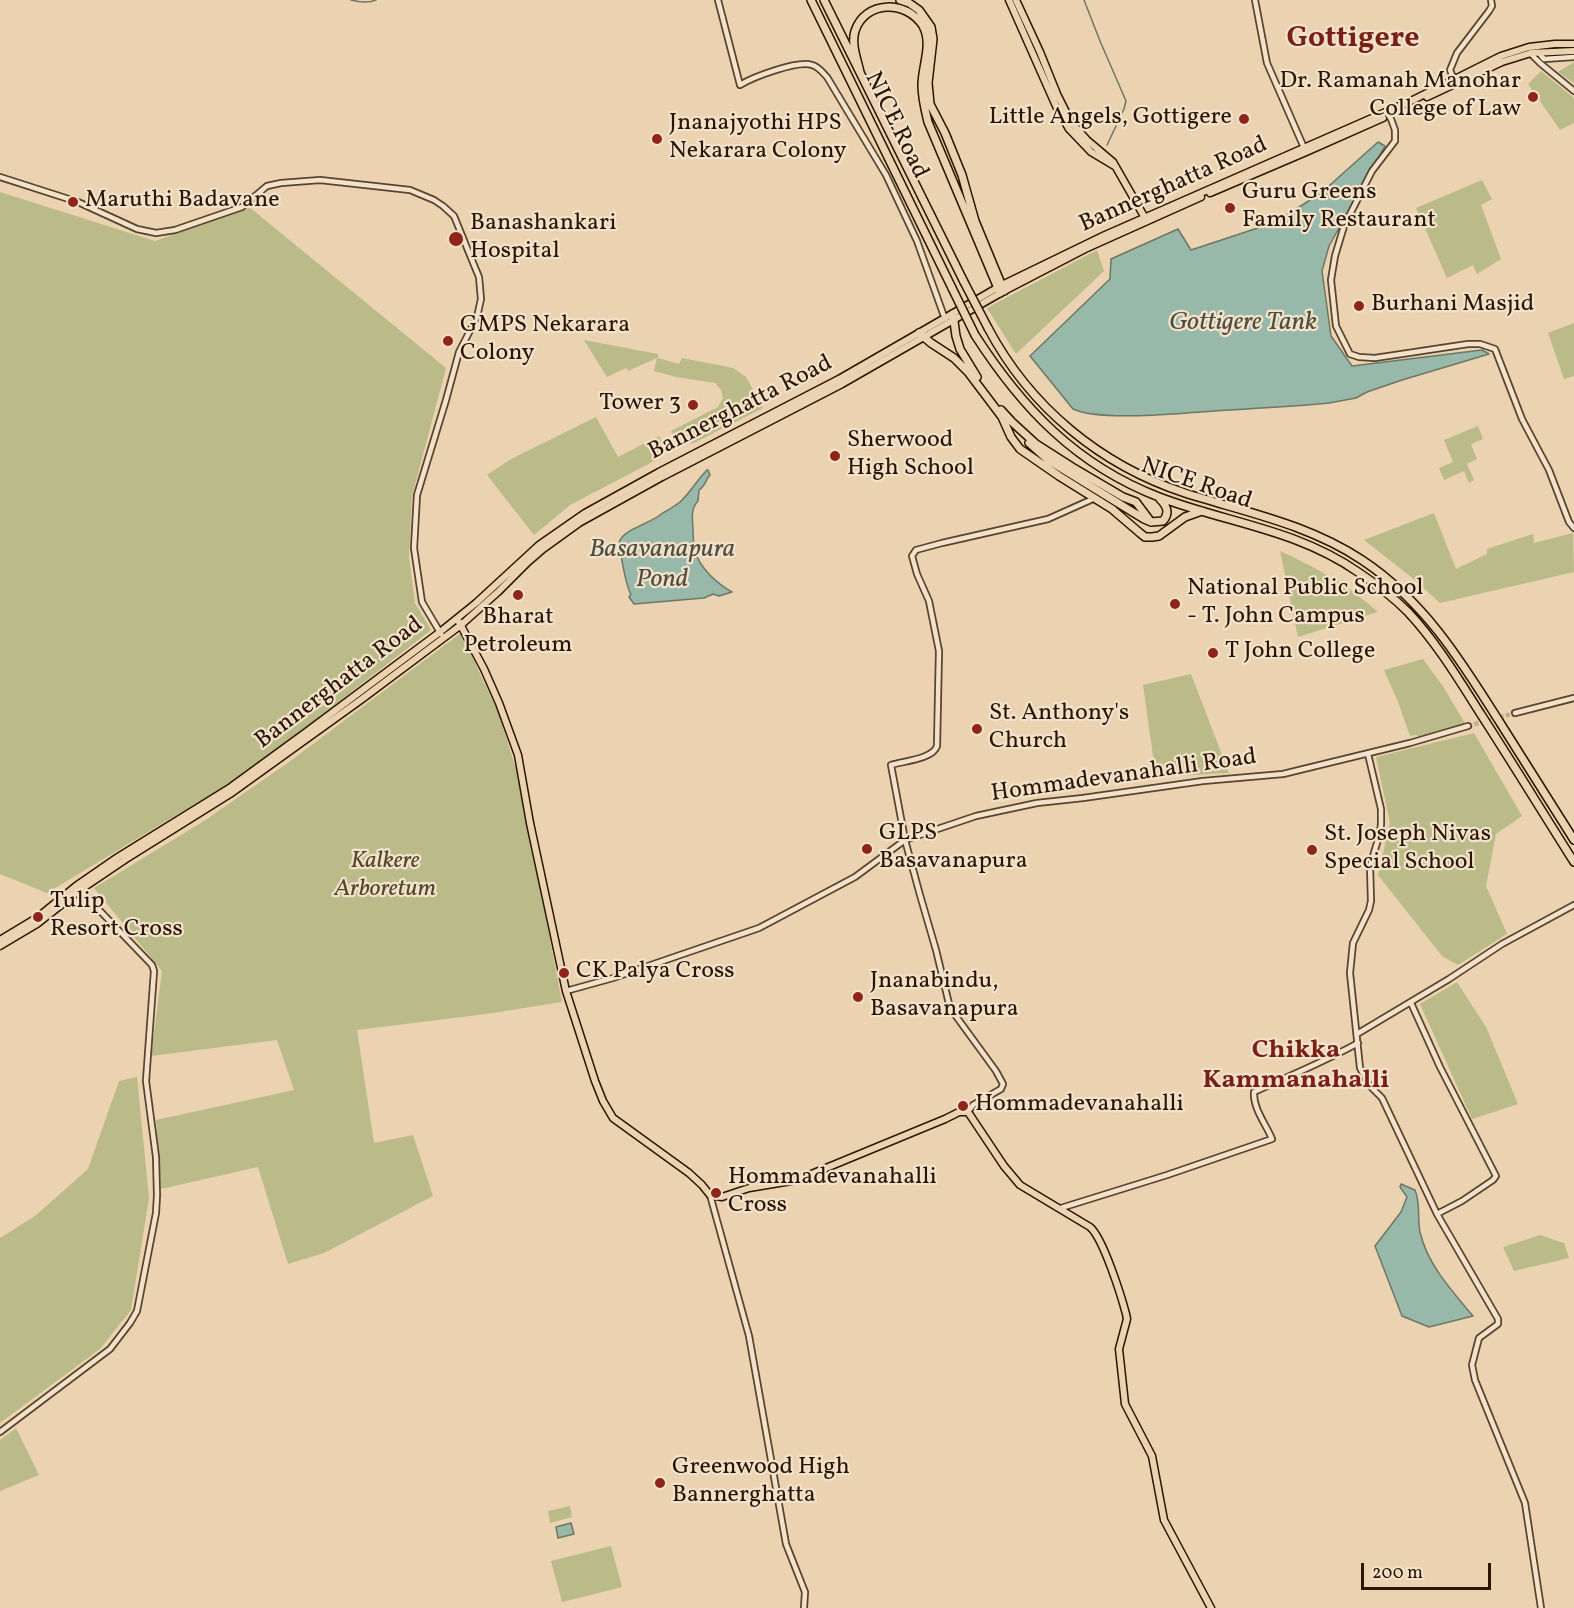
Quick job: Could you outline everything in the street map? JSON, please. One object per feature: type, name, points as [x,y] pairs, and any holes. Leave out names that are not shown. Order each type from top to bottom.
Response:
[{"type":"highway","name":"NICE Road","points":[[811,0],[975,335],[1020,398],[1062,440],[1104,470],[1128,483],[1158,497],[1314,547],[1350,567],[1395,601],[1420,626],[1449,665],[1574,862]]},
{"type":"highway","name":"NICE Road","points":[[824,0],[988,328],[1012,368],[1040,402],[1086,444],[1114,462],[1162,485],[1276,520],[1331,542],[1362,560],[1403,592],[1430,619],[1454,651],[1574,840]]},
{"type":"highway","points":[[900,0],[919,10],[931,27],[933,39],[928,83],[930,104],[963,177],[975,221],[1001,289]]},
{"type":"highway","points":[[860,72],[853,39],[857,25],[864,15],[879,6],[890,4],[906,8],[923,25],[927,36],[921,83],[928,122],[1001,289]]},
{"type":"highway","points":[[954,317],[954,328],[960,349],[1004,416],[1011,437],[1020,449],[1113,509],[1146,537],[1159,536],[1185,517],[1203,511]]},
{"type":"highway","points":[[922,336],[961,363],[1004,416],[1036,444],[1136,502],[1151,522],[1163,521],[1167,515],[1167,507],[1158,497]]},
{"type":"main road","points":[[1009,0],[1056,106],[1069,129],[1090,152],[1116,168]]},
{"type":"main road","points":[[1016,0],[1071,122],[1087,140],[1113,162],[1145,219]]},
{"type":"main road","name":"Bannerghatta Road","points":[[0,940],[38,917],[118,857],[231,787],[441,635],[498,592],[528,562],[580,520],[842,384],[1001,289],[1145,219],[1530,50],[1555,44],[1574,44]]},
{"type":"main road","points":[[1530,50],[1538,52],[1574,51]]},
{"type":"main road","name":"Bannerghatta Road","points":[[922,336],[945,319],[954,317]]},
{"type":"main road","points":[[459,621],[488,677],[518,755],[534,844],[566,991],[595,1081],[613,1118],[689,1173],[710,1195],[722,1197],[749,1188],[797,1180],[959,1112],[968,1112],[1004,1166],[1018,1182],[1092,1229],[1096,1234],[1126,1314],[1119,1348],[1125,1404],[1152,1456],[1164,1520],[1211,1608]]},
{"type":"main road","name":"Bannerghatta Road","points":[[0,946],[37,924],[78,888]]},
{"type":"street","points":[[718,0],[740,85],[789,66],[810,64],[815,65],[827,77],[886,175],[917,241],[945,319]]},
{"type":"street","points":[[1255,0],[1267,63],[1305,150]]},
{"type":"street","points":[[1455,82],[1450,70],[1457,53],[1489,11],[1492,6],[1491,0]]},
{"type":"street","points":[[1530,50],[1540,63],[1574,91]]},
{"type":"street","points":[[1538,52],[1544,59],[1574,57]]},
{"type":"street","points":[[1387,113],[1395,130],[1395,141],[1372,171],[1344,226],[1335,256],[1331,280],[1336,326],[1340,336],[1350,354],[1359,357],[1375,358],[1468,344],[1480,344],[1495,349],[1522,419],[1549,470],[1569,522],[1574,528]]},
{"type":"street","points":[[0,177],[73,200],[137,229],[156,233],[175,230],[242,207],[267,186],[320,180],[410,190],[434,200],[454,216],[478,277],[481,299],[477,317],[459,352],[417,495],[414,548],[422,602],[441,635]]},
{"type":"street","points":[[968,1112],[973,1105],[1001,1089],[1003,1084],[950,1008],[906,840],[891,765],[929,756],[935,752],[937,746],[939,651],[932,611],[912,556],[916,550],[1048,519],[1095,498]]},
{"type":"street","points":[[1515,712],[1574,698]]},
{"type":"street","name":"Hommadevanahalli Road","points":[[566,991],[613,978],[759,928],[855,877],[906,840],[976,816],[1037,803],[1203,781],[1282,774],[1368,754],[1468,726]]},
{"type":"street","points":[[1368,754],[1381,809],[1381,824],[1370,867],[1370,905],[1353,943],[1350,973],[1360,1068],[1370,1085],[1382,1098],[1437,1214],[1498,1319],[1498,1324],[1479,1338],[1472,1365],[1475,1380],[1525,1503],[1541,1608]]},
{"type":"street","points":[[0,1432],[110,1349],[130,1323],[137,1311],[156,1213],[158,1195],[156,1156],[146,1080],[154,971],[152,965],[78,888]]},
{"type":"street","points":[[1357,1034],[1411,1003],[1502,944],[1574,906]]},
{"type":"street","points":[[1411,1003],[1459,1105],[1496,1176],[1462,1201],[1437,1214]]},
{"type":"street","points":[[1060,1209],[1272,1139],[1253,1098],[1254,1092],[1338,1055],[1358,1043]]},
{"type":"street","points":[[710,1195],[749,1336],[786,1544],[805,1592],[804,1608]]},
{"type":"green space","points":[[1574,62],[1574,83],[1558,72]]},
{"type":"green space","points":[[1541,71],[1574,98],[1574,123],[1560,130],[1528,84]]},
{"type":"green space","points":[[1482,180],[1492,199],[1481,205],[1501,259],[1477,274],[1473,265],[1447,278],[1416,208]]},
{"type":"green space","points":[[0,192],[155,241],[249,207],[446,368],[412,496],[409,557],[415,603],[431,630],[251,770],[47,893],[0,874]]},
{"type":"green space","points":[[1097,250],[1104,271],[1016,354],[987,308]]},
{"type":"green space","points":[[1574,323],[1574,376],[1564,379],[1548,333]]},
{"type":"green space","points":[[584,340],[658,354],[658,358],[679,364],[682,358],[733,368],[746,377],[763,408],[694,443],[678,444],[671,431],[718,407],[723,398],[721,390],[715,383],[654,371],[657,358],[628,371],[626,368],[607,377]]},
{"type":"green space","points":[[596,417],[618,457],[659,436],[666,450],[656,460],[570,505],[534,535],[487,475],[511,459]]},
{"type":"green space","points":[[1478,426],[1483,439],[1471,444],[1477,459],[1467,464],[1474,480],[1469,483],[1464,471],[1444,480],[1439,468],[1453,462],[1444,440]]},
{"type":"green space","points":[[1434,513],[1456,569],[1487,554],[1487,549],[1533,534],[1534,543],[1573,533],[1574,572],[1440,603],[1364,540]]},
{"type":"green space","points":[[1280,551],[1332,578],[1378,612],[1298,637]]},
{"type":"green space","name":"Kalkere Arboretum","points":[[461,633],[498,712],[518,775],[562,1002],[357,1030],[374,1143],[413,1135],[433,1196],[324,1253],[288,1264],[258,1167],[161,1189],[156,1120],[294,1090],[277,1040],[151,1056],[162,971],[94,888],[204,821],[289,762]]},
{"type":"green space","points":[[1423,659],[1466,725],[1421,739],[1416,735],[1410,736],[1384,670]]},
{"type":"green space","points":[[1191,674],[1229,773],[1156,777],[1143,685]]},
{"type":"green space","points":[[1474,733],[1522,816],[1496,834],[1486,886],[1507,934],[1458,965],[1442,956],[1378,875],[1390,823],[1376,757]]},
{"type":"green space","points":[[1457,982],[1486,1027],[1518,1104],[1472,1119],[1420,1004]]},
{"type":"green space","points":[[137,1077],[149,1198],[131,1310],[100,1349],[0,1423],[0,1238],[35,1216],[88,1169],[119,1081]]},
{"type":"green space","points":[[1540,1235],[1564,1243],[1569,1258],[1514,1271],[1503,1247]]},
{"type":"green space","points":[[16,1428],[39,1475],[0,1491],[0,1440]]},
{"type":"green space","points":[[570,1506],[572,1517],[550,1523],[548,1511]]},
{"type":"green space","points":[[611,1546],[622,1587],[562,1602],[551,1561]]},
{"type":"water","name":"Gottigere Tank","points":[[1378,142],[1385,146],[1329,246],[1322,271],[1331,336],[1352,366],[1482,350],[1489,354],[1402,380],[1356,398],[1329,403],[1135,416],[1099,415],[1073,409],[1030,356],[1110,279],[1111,259],[1178,229],[1191,250],[1276,222],[1321,193]]},
{"type":"water","name":"Basavanapura Pond","points":[[707,470],[710,475],[699,490],[698,501],[692,513],[694,548],[705,570],[732,592],[719,596],[713,594],[704,598],[634,604],[629,597],[631,594],[623,567],[620,540],[627,533],[680,502]]},
{"type":"water","points":[[1401,1184],[1415,1190],[1423,1244],[1434,1266],[1473,1316],[1429,1327],[1402,1316],[1375,1246],[1401,1212],[1407,1197],[1400,1187]]},
{"type":"water","points":[[571,1523],[574,1534],[558,1538],[556,1527]]},
{"type":"waterway","points":[[351,0],[364,2],[376,0]]},
{"type":"waterway","points":[[1084,0],[1126,101],[1107,145]]},
{"type":"tunnel","points":[[1468,726],[1515,713]]},
{"type":"place","name":"Dr. Ramanah Manohar College of Law","points":[[1533,97]]},
{"type":"place","name":"Little Angels, Gottigere","points":[[1244,119]]},
{"type":"place","name":"Jnanajyothi HPS Nekarara Colony","points":[[657,139]]},
{"type":"place","name":"Maruthi Badavane","points":[[73,202]]},
{"type":"place","name":"Guru Greens Family Restaurant","points":[[1230,208]]},
{"type":"place","name":"Banashankari Hospital","points":[[456,239]]},
{"type":"place","name":"Burhani Masjid","points":[[1359,306]]},
{"type":"place","name":"GMPS Nekarara Colony","points":[[448,341]]},
{"type":"place","name":"Tower 3","points":[[693,405]]},
{"type":"place","name":"Sherwood High School","points":[[835,456]]},
{"type":"place","name":"Bharat Petroleum","points":[[518,595]]},
{"type":"place","name":"National Public School - T. John Campus","points":[[1175,604]]},
{"type":"place","name":"T John College","points":[[1213,653]]},
{"type":"place","name":"St. Anthony's Church","points":[[977,729]]},
{"type":"place","name":"GLPS Basavanapura","points":[[867,849]]},
{"type":"place","name":"St. Joseph Nivas Special School","points":[[1312,850]]},
{"type":"place","name":"Tulip Resort Cross","points":[[38,917]]},
{"type":"place","name":"CK Palya Cross","points":[[564,973]]},
{"type":"place","name":"Jnanabindu, Basavanapura","points":[[858,997]]},
{"type":"place","name":"Hommadevanahalli","points":[[963,1106]]},
{"type":"place","name":"Hommadevanahalli Cross","points":[[716,1193]]},
{"type":"place","name":"Greenwood High Bannerghatta","points":[[660,1483]]},
{"type":"district","name":"Gottigere","points":[[1353,40]]},
{"type":"district","name":"Chikka Kammanahalli","points":[[1296,1067]]}]
